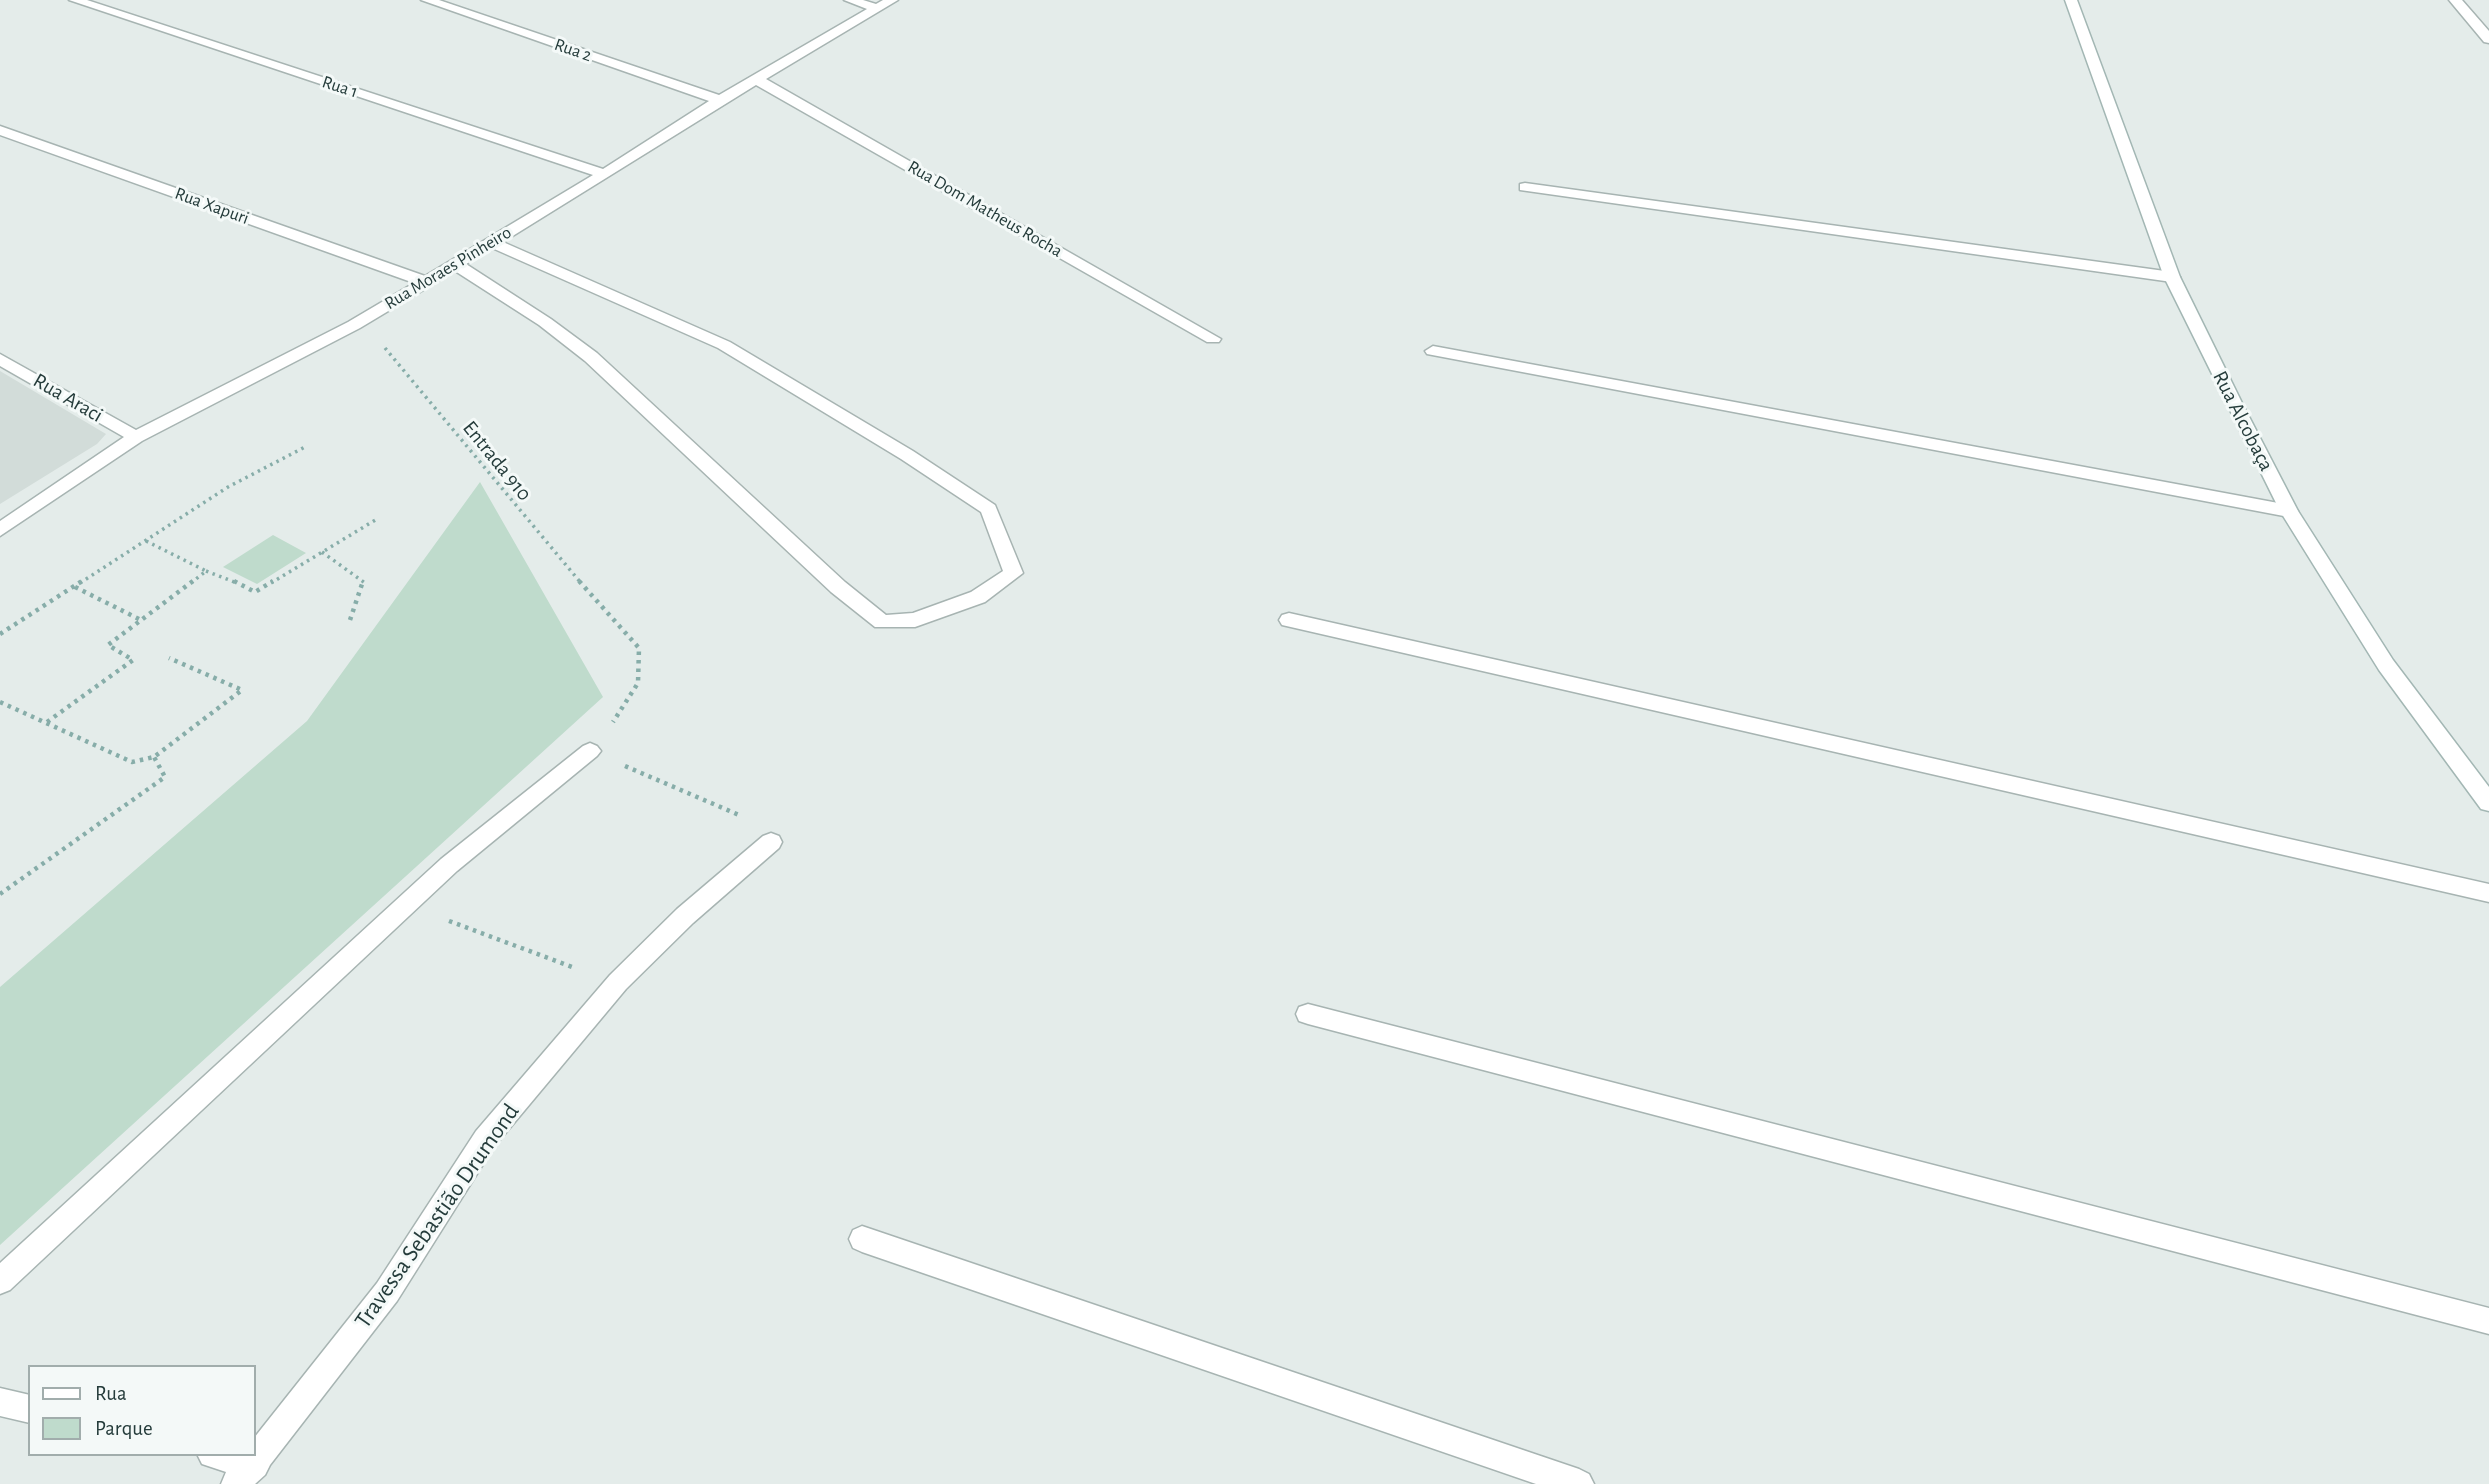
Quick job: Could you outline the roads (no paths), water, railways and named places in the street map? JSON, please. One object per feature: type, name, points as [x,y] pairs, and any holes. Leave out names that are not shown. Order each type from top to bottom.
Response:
[{"type":"street","name":"Rua 1","points":[[75,0],[605,174]]},
{"type":"street","name":"Rua 2","points":[[427,0],[720,100]]},
{"type":"street","points":[[850,0],[878,9]]},
{"type":"street","name":"Rua Moraes Pinheiro","points":[[0,530],[136,437],[354,326],[424,281],[605,174],[720,100],[892,0]]},
{"type":"street","name":"Rua Alcobaça","points":[[2071,0],[2172,277],[2289,511],[2386,665],[2489,803]]},
{"type":"street","points":[[2455,0],[2489,40]]},
{"type":"street","name":"Rua Dom Matheus Rocha","points":[[756,79],[1213,339]]},
{"type":"street","name":"Rua Xapuri","points":[[0,130],[424,281]]},
{"type":"street","points":[[1525,187],[2172,277]]},
{"type":"street","points":[[455,264],[545,322],[591,357],[838,587],[882,622],[915,620],[978,597],[1013,573],[989,509],[907,455],[724,345],[490,242]]},
{"type":"street","points":[[1433,351],[2289,511]]},
{"type":"street","name":"Rua Araci","points":[[0,359],[136,437]]},
{"type":"street","points":[[1289,620],[2489,892]]},
{"type":"street","points":[[0,1281],[405,905],[499,822],[590,751]]},
{"type":"street","name":"Travessa Sebastião Drumond","points":[[246,1474],[387,1292],[485,1139],[618,982],[685,916],[771,842]]},
{"type":"street","points":[[1308,1014],[2489,1321]]},
{"type":"street","points":[[862,1239],[1579,1484]]},
{"type":"street","points":[[0,1402],[28,1409]]},
{"type":"street","points":[[215,1456],[246,1474]]}]
